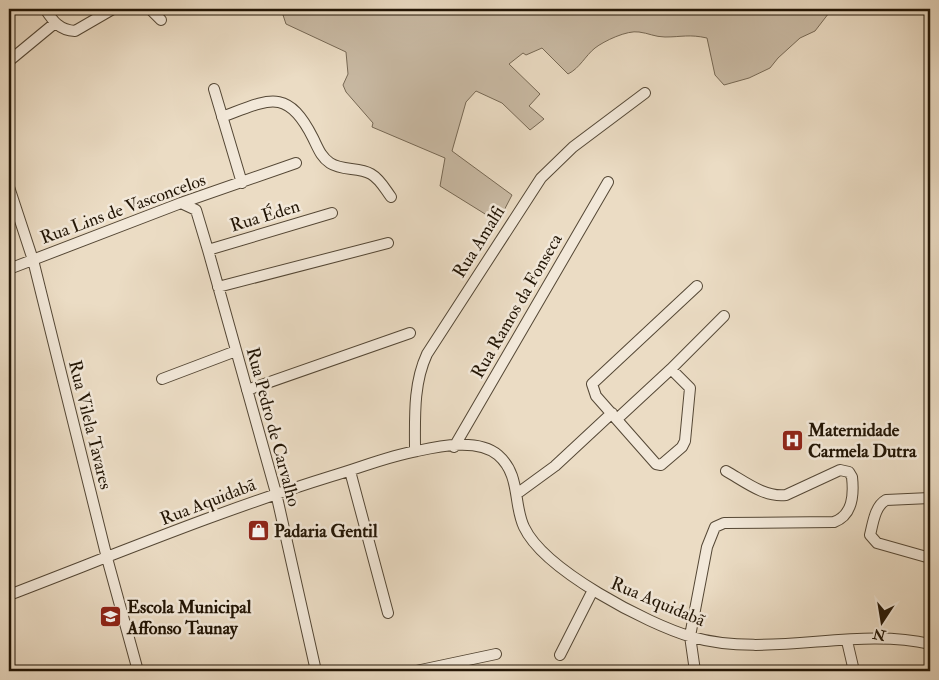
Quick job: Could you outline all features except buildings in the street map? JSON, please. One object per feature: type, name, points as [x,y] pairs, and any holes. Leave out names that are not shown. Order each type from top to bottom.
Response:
[{"type":"street","points":[[45,9],[55,23],[70,30],[80,30],[113,9]]},
{"type":"street","points":[[150,9],[161,20]]},
{"type":"street","points":[[9,61],[55,23]]},
{"type":"street","points":[[214,89],[242,183]]},
{"type":"street","name":"Rua Amalfi","points":[[415,451],[417,391],[420,369],[521,206],[541,178],[573,147],[645,92]]},
{"type":"street","points":[[222,116],[264,101],[283,102],[300,116],[323,158],[332,165],[371,174],[380,182],[391,197]]},
{"type":"street","name":"Rua Lins de Vasconcelos","points":[[9,270],[181,203],[296,163]]},
{"type":"street","name":"Rua Ramos da Fonseca","points":[[454,446],[608,182]]},
{"type":"street","name":"Rua Vilela Tavares","points":[[9,187],[14,218],[33,260],[107,558],[138,671]]},
{"type":"street","name":"Rua Lins de Vasconcelos","points":[[196,210],[221,190]]},
{"type":"street","points":[[181,203],[196,210]]},
{"type":"street","name":"Rua Pedro de Carvalho","points":[[196,210],[276,493],[316,671]]},
{"type":"street","name":"Rua Éden","points":[[208,250],[332,213]]},
{"type":"street","points":[[218,287],[388,243]]},
{"type":"street","points":[[671,369],[687,382],[690,393],[685,442],[661,466],[656,464],[593,392],[593,382],[698,286]]},
{"type":"street","points":[[518,493],[555,466],[671,369],[724,316]]},
{"type":"street","points":[[247,390],[410,333]]},
{"type":"street","points":[[162,378],[236,351]]},
{"type":"street","name":"Rua Aquidabã","points":[[9,596],[276,493],[415,451],[454,446],[478,446],[498,455],[506,465],[518,493],[519,514],[524,528],[532,540],[554,561],[614,603],[690,636],[730,643],[761,645],[847,640],[910,639],[930,644]]},
{"type":"street","points":[[696,671],[690,636],[708,547],[715,527],[724,523],[834,522],[846,515],[851,504],[852,477],[844,471],[840,470],[786,495],[778,496],[761,491],[726,471]]},
{"type":"street","points":[[350,471],[388,613]]},
{"type":"street","points":[[930,498],[886,500],[879,506],[871,538],[877,543],[930,558]]},
{"type":"street","points":[[560,655],[593,590]]},
{"type":"street","points":[[847,640],[854,671]]},
{"type":"street","points":[[416,671],[496,654]]},
{"type":"shaded area","points":[[281,9],[832,9],[815,31],[800,38],[770,68],[749,78],[724,85],[715,75],[707,38],[701,37],[661,37],[634,32],[622,34],[595,48],[576,69],[568,74],[542,48],[526,55],[523,53],[509,64],[540,94],[529,106],[544,119],[530,130],[502,103],[476,91],[466,102],[452,151],[512,195],[498,222],[440,186],[445,158],[372,127],[373,123],[346,92],[343,85],[348,74],[346,52],[286,24]]},
{"type":"place","name":"Maternidade Carmela Dutra","points":[[792,440]]},
{"type":"place","name":"Padaria Gentil","points":[[258,531]]},
{"type":"place","name":"Escola Municipal Affonso Taunay","points":[[111,617]]}]
